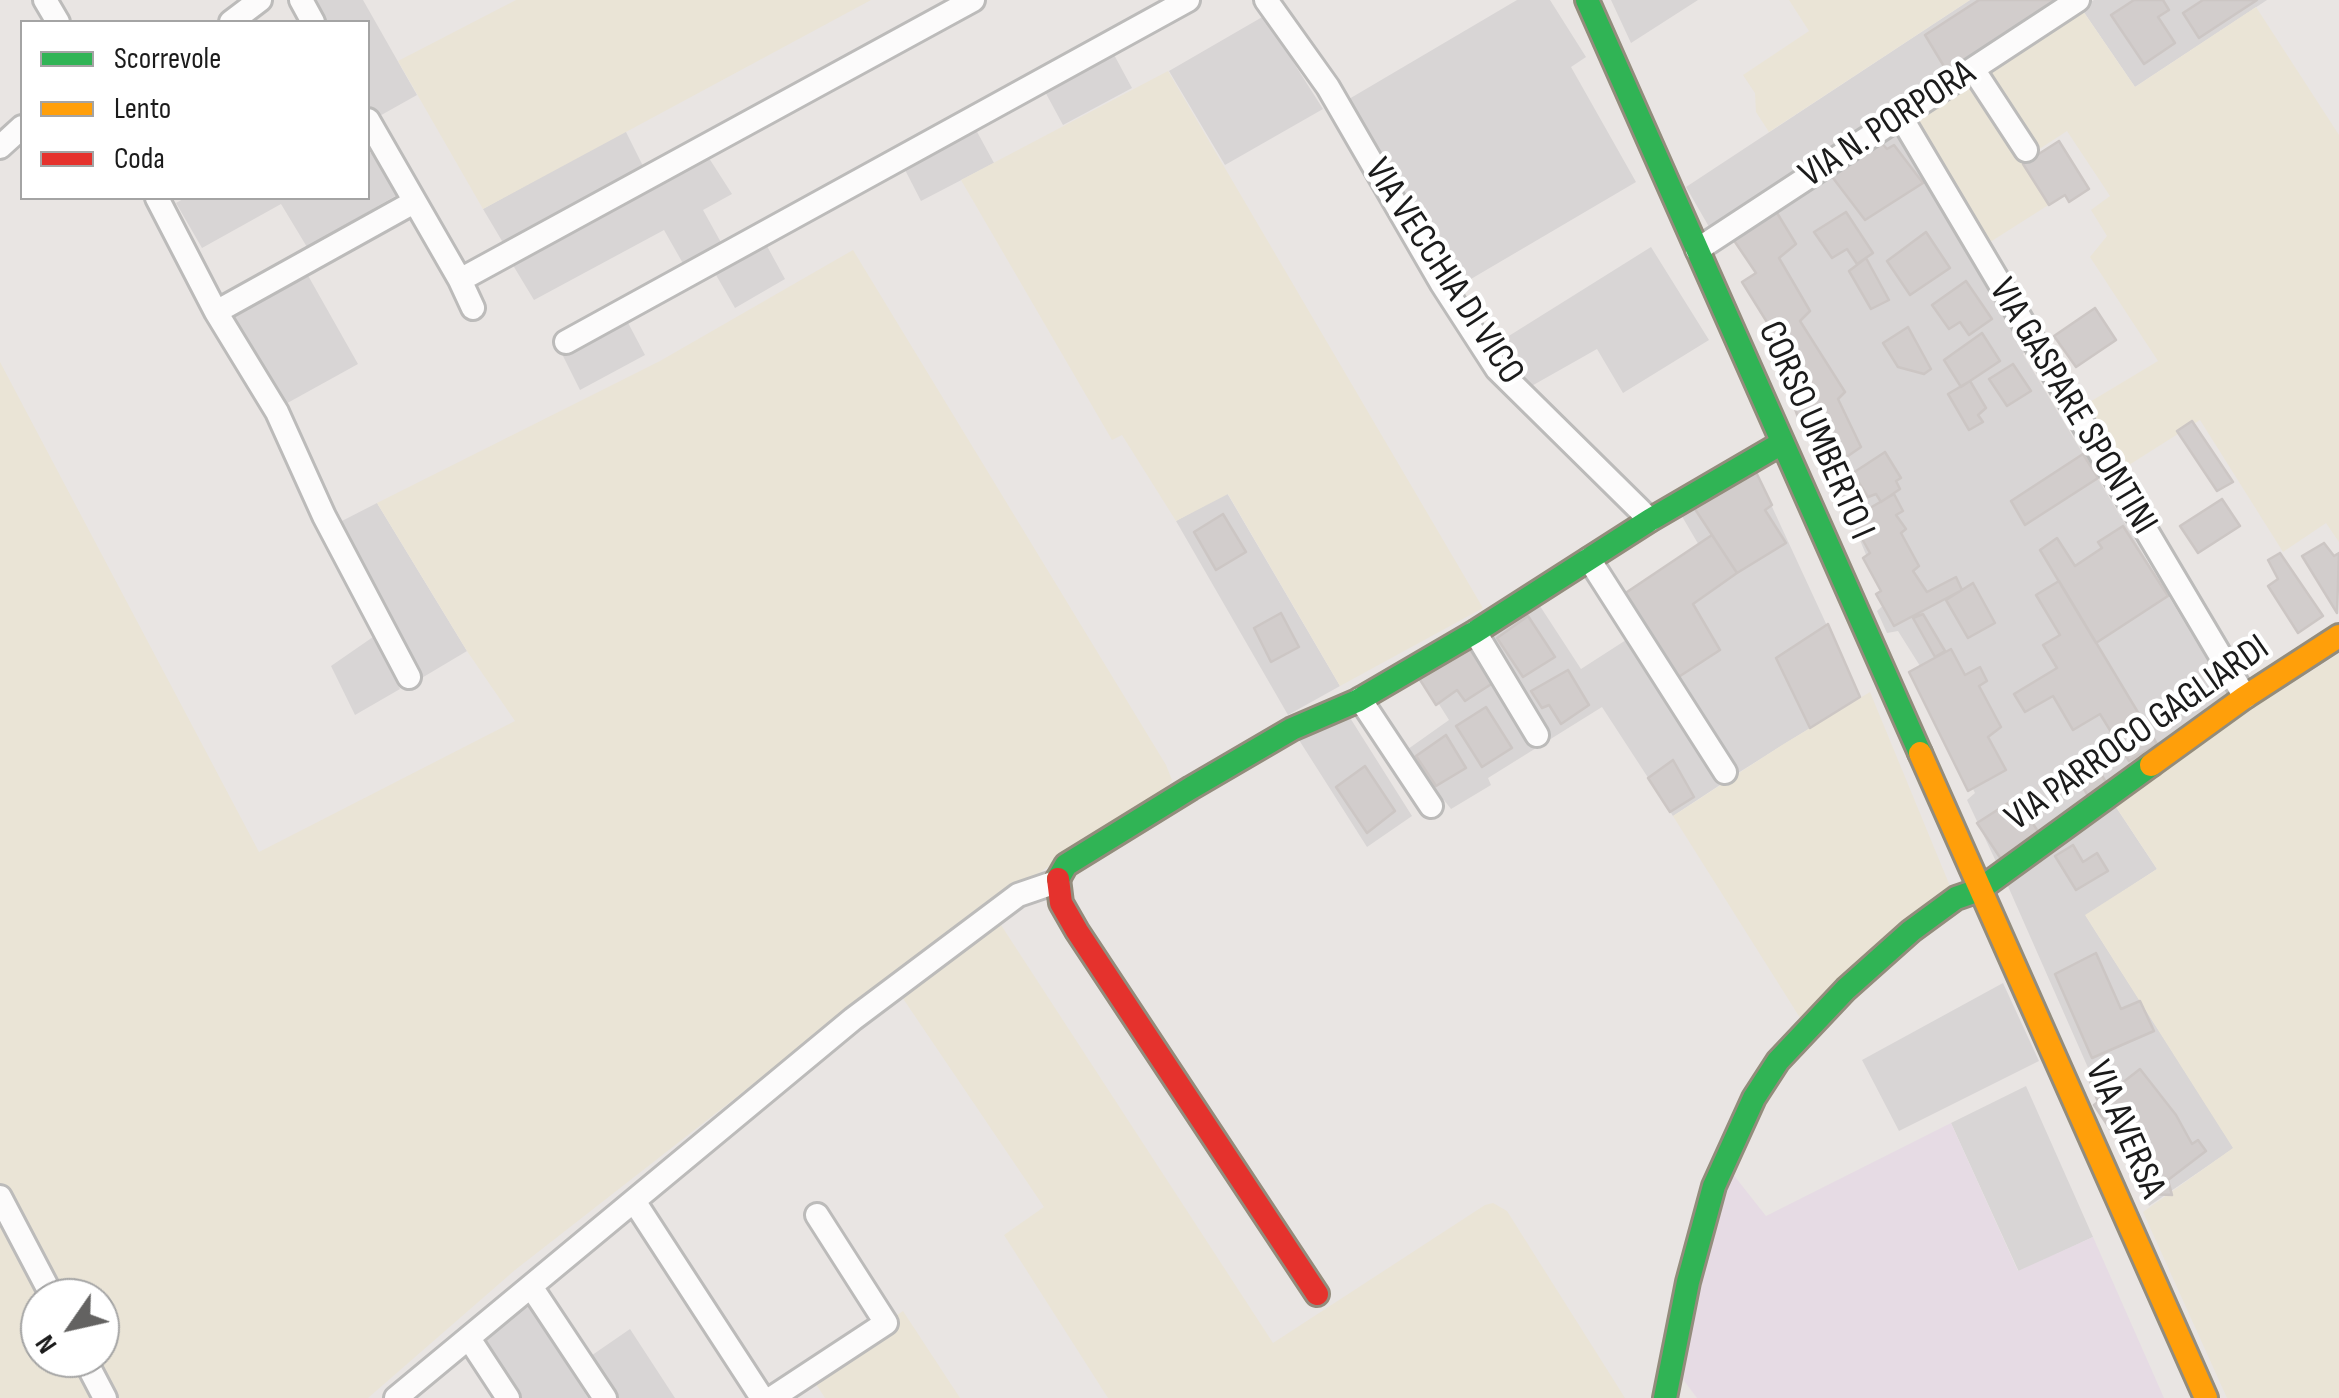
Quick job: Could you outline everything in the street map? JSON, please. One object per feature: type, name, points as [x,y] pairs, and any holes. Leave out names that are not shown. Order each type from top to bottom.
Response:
[{"type":"street","points":[[235,20],[260,0]]},
{"type":"street","points":[[460,280],[972,0]]},
{"type":"street","points":[[566,342],[1188,0]]},
{"type":"street","name":"VIA VECCHIA DI VICO","points":[[1266,0],[1328,87],[1496,369],[1650,520]]},
{"type":"street","name":"CORSO UMBERTO I","points":[[1587,0],[1979,890]]},
{"type":"street","name":"VIA N. PORPORA","points":[[1698,250],[2078,0]]},
{"type":"street","points":[[1973,69],[2026,150]]},
{"type":"street","name":"VIA GASPARE SPONTINI","points":[[1901,117],[2245,697]]},
{"type":"street","points":[[370,124],[473,308]]},
{"type":"street","points":[[0,148],[20,130]]},
{"type":"street","points":[[162,200],[216,312],[277,412],[324,516],[408,678]]},
{"type":"street","points":[[216,312],[414,202]]},
{"type":"street","points":[[396,1398],[853,1020],[1018,894],[1056,882],[1066,865],[1191,788],[1292,729],[1360,699],[1475,632],[1650,520],[1782,443]]},
{"type":"street","points":[[1589,560],[1725,772]]},
{"type":"street","points":[[1475,632],[1536,735]]},
{"type":"street","name":"VIA PARROCO GAGLIARDI","points":[[1665,1398],[1688,1282],[1714,1186],[1754,1098],[1778,1061],[1846,989],[1926,920],[1956,898],[1979,890],[2245,697],[2339,636]]},
{"type":"street","points":[[1360,699],[1431,806]]},
{"type":"street","points":[[1056,882],[1061,903],[1077,931],[1317,1294]]},
{"type":"street","name":"VIA AVERSA","points":[[1979,890],[2206,1398]]},
{"type":"street","points":[[0,1197],[43,1278]]},
{"type":"street","points":[[634,1201],[762,1398]]},
{"type":"street","points":[[772,1398],[886,1323],[817,1216]]},
{"type":"street","points":[[532,1288],[605,1398]]},
{"type":"street","points":[[470,1340],[508,1398]]},
{"type":"shaded area","points":[[310,0],[363,0],[417,95],[376,118],[370,107],[370,20],[321,20]]},
{"type":"shaded area","points":[[516,0],[871,0],[483,209],[398,61]]},
{"type":"shaded area","points":[[1517,0],[1550,0],[1586,57],[1571,67],[1636,182],[1459,286],[1349,99]]},
{"type":"shaded area","points":[[1611,0],[1698,0],[1631,43]]},
{"type":"shaded area","points":[[1789,0],[1970,0],[1769,132],[1756,112],[1755,93],[1743,75],[1809,31]]},
{"type":"shaded area","points":[[1970,0],[2057,0],[1712,232],[1686,187]]},
{"type":"shaded area","points":[[2094,0],[2267,0],[2135,87],[2081,8]]},
{"type":"shaded area","points":[[2256,7],[2339,135],[2339,542],[2326,523],[2283,552],[2200,420],[2121,470],[2083,406],[2158,361],[2090,257],[2107,236],[2091,210],[2110,196],[2067,131],[2021,161],[2050,204],[1987,244],[1914,122],[1919,114],[2081,8],[2135,87]]},
{"type":"shaded area","points":[[1264,16],[1323,109],[1225,165],[1169,71]]},
{"type":"shaded area","points":[[1112,51],[1132,88],[1063,125],[1043,88]]},
{"type":"shaded area","points":[[1168,71],[1483,608],[1340,686],[1228,494],[1176,521],[1122,435],[1112,440],[961,180]]},
{"type":"shaded area","points":[[975,128],[994,163],[921,201],[903,166]]},
{"type":"shaded area","points":[[1894,129],[2027,349],[2023,354],[2228,695],[1999,868],[1967,800],[1975,793],[1913,671],[1920,666],[1898,631],[1887,633],[1877,611],[1886,603],[1836,482],[1764,331],[1769,327],[1742,282],[1756,272],[1731,236]]},
{"type":"shaded area","points":[[625,130],[644,168],[505,246],[483,209]]},
{"type":"shaded area","points":[[370,153],[397,195],[307,247],[281,204],[202,248],[176,203],[370,200]]},
{"type":"shaded area","points":[[707,155],[732,194],[703,210],[723,246],[685,267],[664,230],[534,300],[511,262]]},
{"type":"shaded area","points":[[762,237],[785,279],[735,308],[712,268]]},
{"type":"shaded area","points":[[1651,247],[1709,340],[1623,393],[1597,349],[1528,388],[1496,344]]},
{"type":"shaded area","points":[[853,250],[1172,780],[1164,791],[947,933],[515,1270],[368,1398],[111,1398],[100,1378],[120,1378],[120,1278],[48,1278],[0,1187],[0,362],[259,852],[515,721],[467,651],[377,503],[660,361]]},
{"type":"shaded area","points":[[306,272],[358,364],[282,406],[232,313]]},
{"type":"shaded area","points":[[626,319],[645,355],[580,390],[562,354]]},
{"type":"shaded area","points":[[1755,470],[1860,697],[1738,773],[1624,594],[1700,547],[1680,513]]},
{"type":"shaded area","points":[[1227,493],[1340,686],[1288,715],[1176,521]]},
{"type":"shaded area","points":[[377,503],[467,651],[420,679],[338,523]]},
{"type":"shaded area","points":[[1538,603],[1581,669],[1626,640],[1720,785],[1673,816],[1602,707],[1488,778],[1491,785],[1451,809],[1444,800],[1436,804],[1401,754],[1449,720],[1420,674]]},
{"type":"shaded area","points":[[373,637],[400,689],[355,715],[331,666]]},
{"type":"shaded area","points":[[2339,654],[2339,1398],[2227,1398],[2143,1212],[2233,1148],[2085,915],[2157,869],[2116,807],[2237,718]]},
{"type":"shaded area","points":[[1870,692],[1952,891],[1802,1021],[1673,816]]},
{"type":"shaded area","points":[[1347,713],[1412,816],[1367,847],[1299,740]]},
{"type":"shaded area","points":[[2116,807],[2157,869],[2086,916],[2234,1148],[2149,1206],[2007,884]]},
{"type":"shaded area","points":[[1001,925],[1273,1343],[1493,1203],[1507,1211],[1625,1398],[1108,1398],[1004,1235],[1044,1207],[902,997]]},
{"type":"shaded area","points":[[2003,983],[2039,1061],[1899,1131],[1862,1060]]},
{"type":"shaded area","points":[[2026,1086],[2093,1237],[2019,1272],[1951,1123]]},
{"type":"shaded area","points":[[1951,1123],[2018,1271],[2093,1237],[2164,1398],[1697,1398],[1682,1378],[1699,1291],[1732,1173],[1766,1216]]},
{"type":"shaded area","points":[[0,1213],[34,1278],[20,1278],[20,1378],[86,1378],[97,1398],[0,1398]]},
{"type":"shaded area","points":[[529,1305],[588,1398],[520,1398],[482,1343]]},
{"type":"shaded area","points":[[903,1311],[960,1398],[825,1398],[810,1375]]},
{"type":"shaded area","points":[[630,1329],[675,1398],[611,1398],[585,1360]]},
{"type":"building","points":[[1979,0],[2057,0],[1948,73],[1925,35]]},
{"type":"building","points":[[2134,0],[2163,0],[2169,10],[2158,17],[2175,43],[2144,64],[2111,15]]},
{"type":"building","points":[[2203,0],[2257,0],[2199,38],[2183,13]]},
{"type":"building","points":[[1878,139],[1887,149],[1894,145],[1923,183],[1865,220],[1830,174]]},
{"type":"building","points":[[2059,141],[2089,189],[2069,202],[2065,195],[2049,205],[2023,164]]},
{"type":"building","points":[[1774,208],[1796,244],[1779,258],[1810,311],[1800,321],[1845,392],[1838,399],[1861,447],[1829,469],[1799,420],[1781,370],[1784,368],[1764,331],[1770,327],[1742,282],[1756,273],[1731,236]]},
{"type":"building","points":[[1846,212],[1873,253],[1857,264],[1847,249],[1832,258],[1814,232]]},
{"type":"building","points":[[1926,232],[1950,268],[1910,295],[1887,261]]},
{"type":"building","points":[[1866,258],[1889,300],[1871,309],[1849,271]]},
{"type":"building","points":[[1966,281],[1992,319],[1969,335],[1960,322],[1949,329],[1932,305]]},
{"type":"building","points":[[2095,308],[2116,340],[2076,367],[2054,336]]},
{"type":"building","points":[[1908,327],[1931,369],[1924,374],[1898,367],[1883,343]]},
{"type":"building","points":[[1982,333],[2000,361],[1961,387],[1944,360]]},
{"type":"building","points":[[2013,364],[2031,391],[2007,406],[1989,379]]},
{"type":"building","points":[[1970,381],[1986,408],[1978,415],[1983,422],[1969,430],[1948,394]]},
{"type":"building","points":[[2192,421],[2233,482],[2217,491],[2177,431]]},
{"type":"building","points":[[1885,452],[1901,478],[1896,481],[1900,489],[1881,502],[1876,494],[1868,497],[1853,473]]},
{"type":"building","points":[[2083,454],[2098,478],[2025,525],[2011,501]]},
{"type":"building","points":[[1755,470],[1772,505],[1765,510],[1786,543],[1737,573],[1693,506]]},
{"type":"building","points":[[1894,494],[1903,511],[1896,515],[1906,529],[1901,533],[1919,566],[1913,571],[1927,592],[1956,577],[1962,590],[1894,626],[1876,594],[1881,591],[1863,558],[1870,553],[1851,519]]},
{"type":"building","points":[[2222,499],[2240,526],[2198,553],[2180,526]]},
{"type":"building","points":[[1223,514],[1246,552],[1216,570],[1194,532]]},
{"type":"building","points":[[2123,526],[2168,596],[2096,643],[2040,550],[2057,538],[2075,566],[2102,548],[2098,542]]},
{"type":"building","points":[[1712,535],[1737,573],[1693,604],[1720,650],[1677,678],[1624,594]]},
{"type":"building","points":[[2324,543],[2334,556],[2339,553],[2337,613],[2302,556]]},
{"type":"building","points":[[2280,553],[2323,616],[2298,633],[2268,586],[2278,579],[2268,560]]},
{"type":"building","points":[[2059,581],[2157,744],[2129,761],[2100,714],[2073,730],[2053,696],[2025,712],[2014,694],[2057,668],[2043,645],[2060,635],[2036,595]]},
{"type":"building","points":[[1973,583],[1995,623],[1968,638],[1946,600]]},
{"type":"building","points":[[1281,613],[1299,647],[1271,662],[1254,628]]},
{"type":"building","points":[[1923,614],[1945,651],[1935,657],[1913,618]]},
{"type":"building","points":[[1528,616],[1555,657],[1523,677],[1497,638]]},
{"type":"building","points":[[1828,624],[1860,697],[1810,728],[1776,658]]},
{"type":"building","points":[[1466,644],[1493,683],[1465,701],[1457,690],[1436,705],[1417,675]]},
{"type":"building","points":[[1951,649],[1965,675],[1980,667],[1987,681],[1979,686],[2001,727],[1988,737],[2006,770],[1968,791],[1909,672]]},
{"type":"building","points":[[1568,670],[1589,705],[1561,724],[1549,705],[1542,708],[1531,691]]},
{"type":"building","points":[[1486,707],[1512,748],[1482,767],[1456,726]]},
{"type":"building","points":[[1446,735],[1466,768],[1436,786],[1416,756]]},
{"type":"building","points":[[2088,751],[2107,784],[2088,796],[2069,763]]},
{"type":"building","points":[[1673,760],[1694,797],[1670,812],[1648,778]]},
{"type":"building","points":[[1365,766],[1395,811],[1367,833],[1336,787]]},
{"type":"building","points":[[2016,798],[2041,836],[2003,862],[1977,823]]},
{"type":"building","points":[[2073,845],[2083,862],[2097,853],[2108,871],[2076,890],[2055,856]]},
{"type":"building","points":[[2096,953],[2121,1009],[2140,1001],[2154,1031],[2092,1058],[2055,974]]},
{"type":"building","points":[[2101,1067],[2112,1091],[2098,1102],[2087,1073]]},
{"type":"building","points":[[2140,1069],[2176,1115],[2192,1144],[2198,1140],[2206,1151],[2168,1180],[2172,1195],[2149,1194],[2133,1148],[2126,1153],[2094,1105]]},
{"type":"traffic: fast","points":[[1587,0],[1920,753]]},
{"type":"traffic: fast","points":[[1058,879],[1066,865],[1191,788],[1292,729],[1357,701],[1782,443]]},
{"type":"traffic: fast","points":[[1665,1398],[1688,1282],[1714,1186],[1754,1098],[1778,1061],[1846,989],[1911,931],[1956,898],[1979,890],[2151,765]]},
{"type":"traffic: slow","points":[[2151,765],[2339,636]]},
{"type":"traffic: slow","points":[[1920,753],[2206,1398]]},
{"type":"traffic: jam","points":[[1058,879],[1061,903],[1077,931],[1317,1294]]}]
